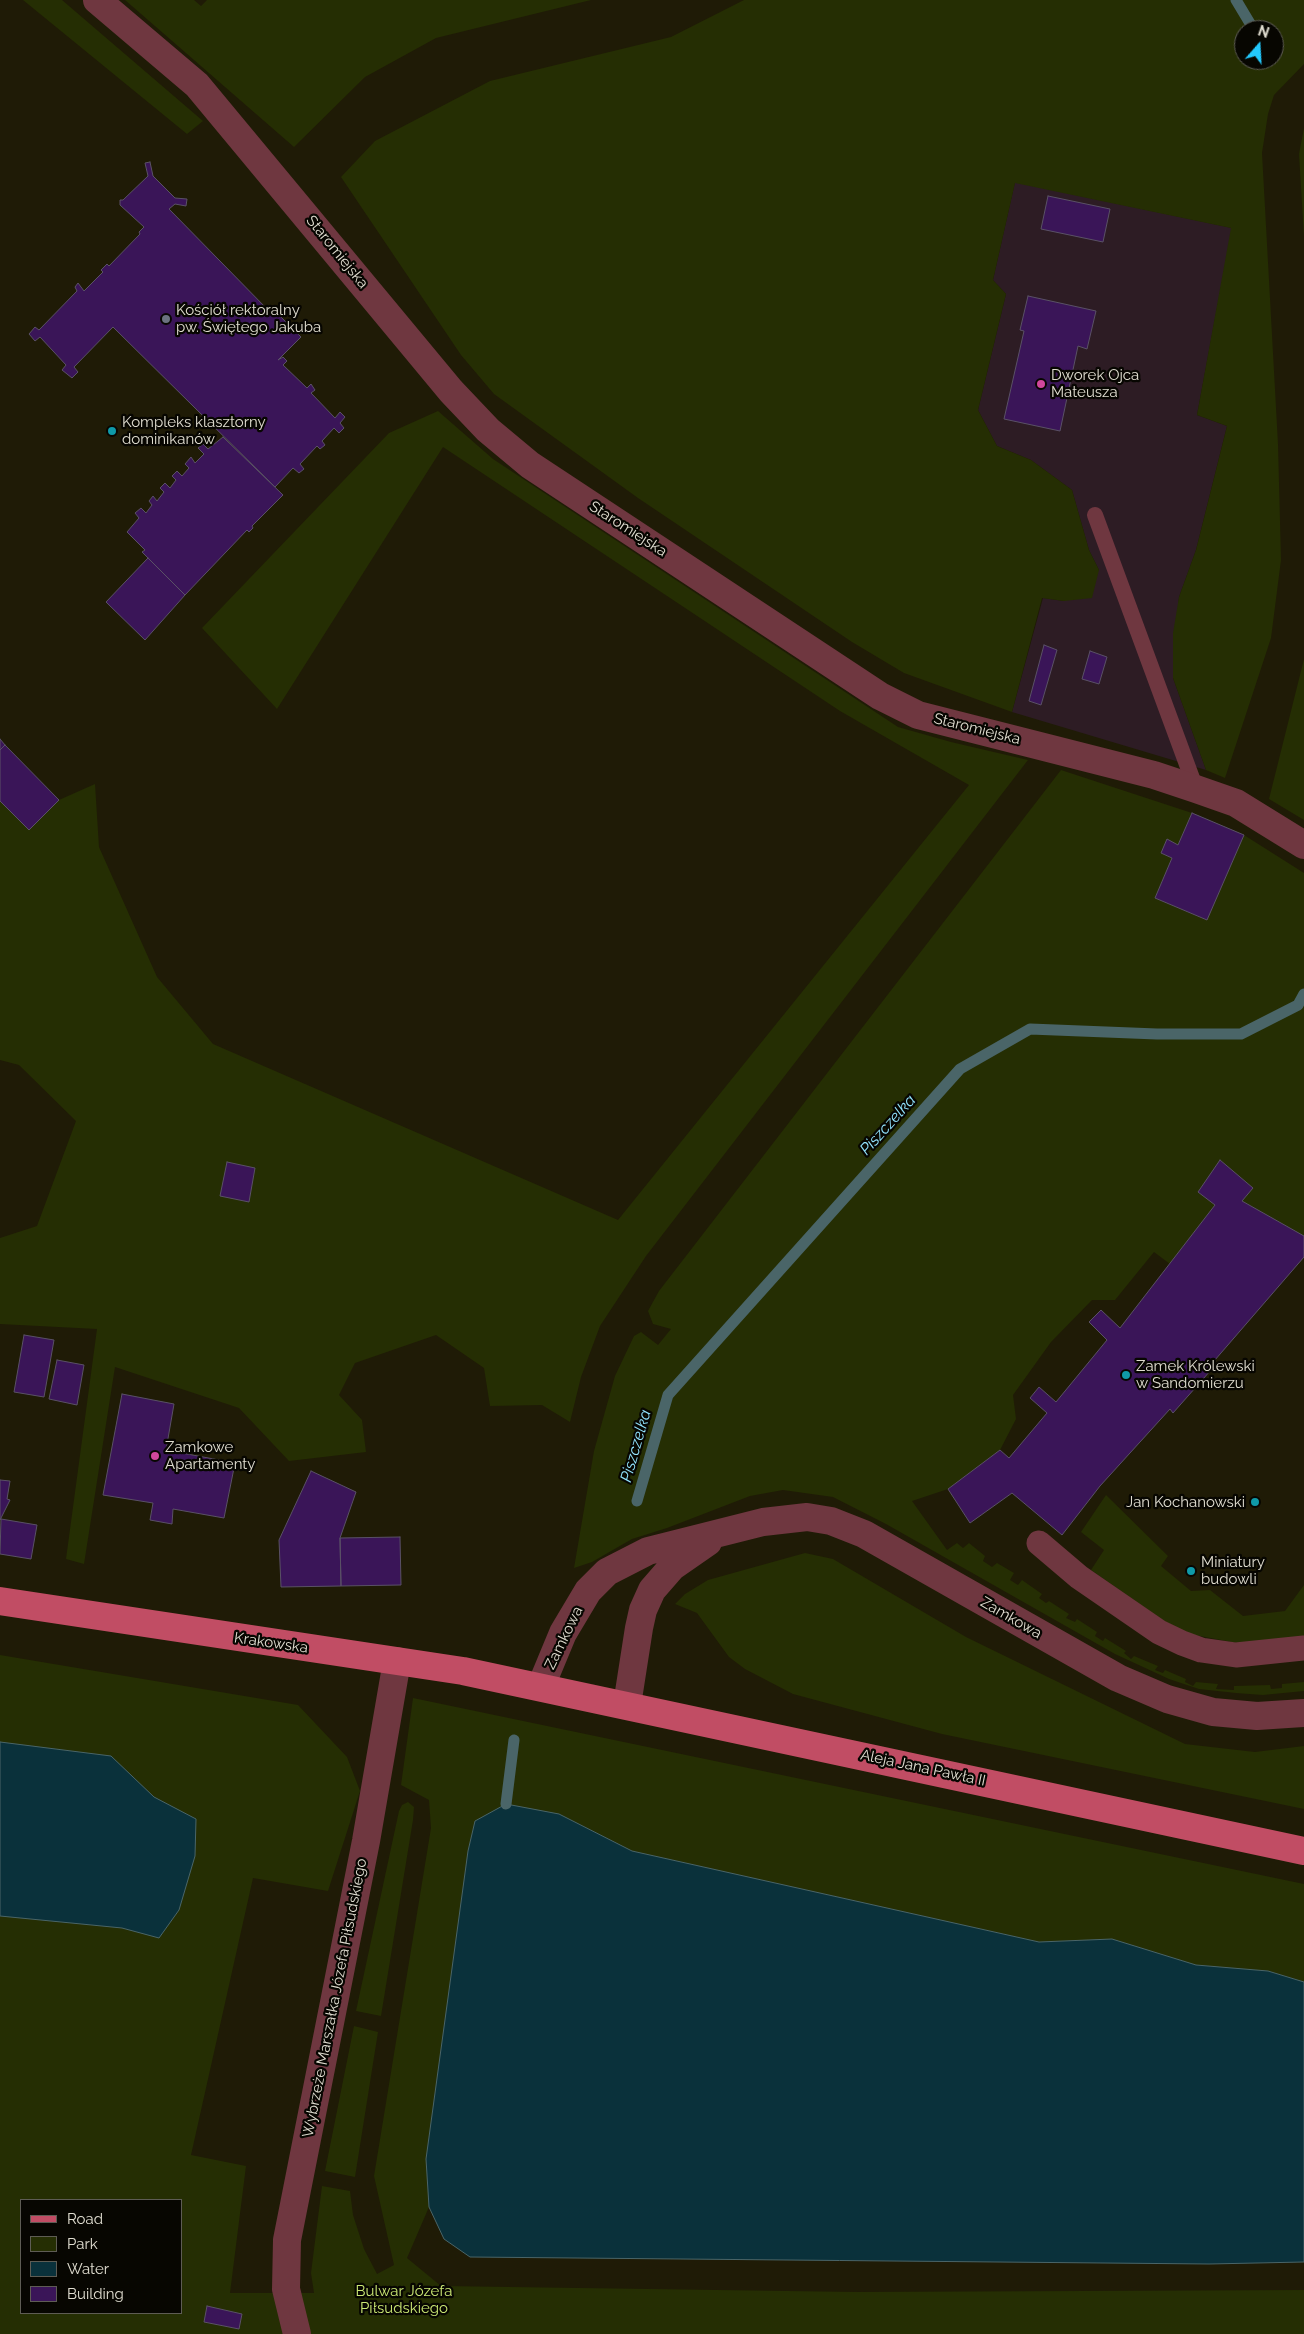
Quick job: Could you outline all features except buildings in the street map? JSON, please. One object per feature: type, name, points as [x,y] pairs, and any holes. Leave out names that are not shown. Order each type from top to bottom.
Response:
[{"type":"main road","name":"Krakowska","points":[[0,1601],[397,1661],[541,1686]]},
{"type":"main road","name":"Aleja Jana Pawła II","points":[[541,1686],[1304,1851]]},
{"type":"street","name":"Staromiejska","points":[[97,0],[197,85],[451,391],[488,430],[530,465],[880,696],[918,715],[1065,751],[1154,775],[1196,789],[1236,803],[1304,845]]},
{"type":"street","name":"Zamkowa","points":[[541,1686],[563,1632],[588,1591],[607,1572],[648,1551],[763,1522],[806,1516],[831,1521],[864,1534],[1118,1678],[1167,1699],[1214,1712],[1258,1716],[1304,1713]]},
{"type":"street","name":"Zamkowa","points":[[627,1705],[639,1628],[643,1610],[652,1590],[672,1567],[723,1532]]},
{"type":"street","points":[[1039,1543],[1079,1577],[1160,1632],[1182,1643],[1201,1650],[1236,1654],[1304,1648]]},
{"type":"street","name":"Wybrzeże Marszałka Józefa Piłsudskiego","points":[[297,2334],[286,2289],[287,2240],[366,1840],[397,1661]]},
{"type":"lane","points":[[1095,515],[1196,789]]},
{"type":"shaded area","points":[[1015,182],[1232,228],[1197,415],[1227,426],[1196,550],[1179,597],[1173,678],[1206,770],[1012,712],[1043,598],[1064,601],[1099,570],[1089,550],[1072,490],[1031,460],[997,446],[978,410],[1006,294],[993,280]]},
{"type":"green space","points":[[23,0],[62,0],[203,121],[187,134]]},
{"type":"green space","points":[[125,0],[194,0],[201,6],[207,0],[591,0],[436,38],[365,77],[294,147]]},
{"type":"green space","points":[[744,0],[1304,0],[1304,64],[1274,95],[1268,114],[1262,153],[1278,444],[1281,560],[1271,638],[1225,778],[1206,770],[1173,678],[1173,633],[1179,597],[1196,550],[1227,426],[1197,415],[1231,228],[1015,183],[993,280],[1006,294],[978,410],[997,446],[1031,460],[1072,490],[1089,550],[1099,570],[1092,598],[1064,601],[1042,598],[1012,712],[904,673],[852,642],[638,498],[494,394],[461,355],[341,177],[375,141],[490,81],[671,37]]},
{"type":"green space","points":[[1304,128],[1304,237],[1299,154]]},
{"type":"green space","points":[[438,411],[493,459],[898,727],[1028,760],[646,1256],[600,1326],[581,1377],[570,1422],[542,1405],[490,1406],[484,1368],[436,1335],[355,1363],[339,1395],[362,1420],[366,1452],[289,1461],[239,1408],[115,1367],[84,1564],[66,1559],[97,1329],[0,1324],[0,1238],[37,1226],[76,1121],[19,1065],[0,1060],[0,801],[29,830],[59,800],[95,784],[99,847],[157,977],[213,1044],[618,1220],[969,785],[840,711],[443,447],[277,709],[202,628],[389,433]]},
{"type":"green space","points":[[1304,659],[1304,820],[1269,799]]},
{"type":"green space","points":[[1061,770],[1192,813],[1178,845],[1167,840],[1162,853],[1172,858],[1155,898],[1206,920],[1244,835],[1304,873],[1304,1236],[1242,1201],[1253,1188],[1220,1161],[1198,1192],[1215,1205],[1170,1264],[1154,1252],[1115,1300],[1092,1300],[1051,1342],[1013,1395],[1016,1419],[1000,1450],[948,1489],[912,1501],[947,1550],[957,1543],[963,1548],[969,1543],[985,1556],[983,1561],[992,1567],[997,1563],[1014,1573],[1010,1580],[1018,1585],[1022,1580],[1042,1594],[1039,1598],[1046,1603],[1049,1601],[1069,1614],[1066,1618],[1075,1622],[1077,1619],[1097,1632],[1095,1636],[1103,1641],[1105,1638],[1126,1651],[1124,1653],[1131,1659],[1134,1656],[1158,1666],[1155,1670],[1163,1673],[1165,1670],[1186,1679],[1185,1682],[1193,1686],[1196,1682],[1218,1684],[1216,1689],[1234,1690],[1234,1686],[1270,1685],[1271,1689],[1282,1688],[1282,1684],[1304,1682],[1304,1691],[1263,1695],[1236,1693],[1199,1689],[1169,1679],[1115,1654],[886,1524],[833,1497],[783,1490],[750,1496],[667,1528],[632,1539],[592,1562],[574,1568],[594,1451],[615,1376],[634,1336],[641,1332],[658,1345],[671,1329],[653,1324],[648,1311],[659,1291]]},
{"type":"green space","points":[[1106,1495],[1168,1556],[1161,1566],[1191,1591],[1210,1590],[1243,1616],[1285,1611],[1304,1585],[1304,1639],[1237,1643],[1189,1634],[1164,1621],[1091,1570],[1104,1550],[1081,1532]]},
{"type":"green space","points":[[805,1553],[833,1559],[966,1637],[1185,1744],[1255,1752],[1304,1746],[1304,1809],[942,1734],[793,1694],[745,1669],[729,1657],[697,1613],[675,1604],[685,1594],[708,1580]]},
{"type":"green space","name":"Bulwar Józefa Piłsudskiego","points":[[0,1655],[298,1705],[347,1757],[360,1791],[328,1891],[253,1878],[191,2155],[246,2166],[230,2293],[314,2293],[311,2273],[322,2186],[350,2191],[353,2215],[364,2249],[377,2274],[394,2265],[374,2176],[431,1828],[429,1800],[401,1785],[413,1698],[1304,1884],[1304,1982],[1268,1971],[1196,1965],[1112,1939],[1039,1942],[632,1851],[559,1814],[475,1821],[468,1851],[426,2159],[429,2207],[407,2258],[441,2286],[856,2292],[1304,2290],[1304,2334],[0,2334]]},
{"type":"green space","points":[[408,1802],[414,1807],[413,1820],[381,2016],[356,2011],[399,1811],[402,1805]]},
{"type":"green space","points":[[354,2026],[378,2032],[355,2177],[325,2171]]},
{"type":"water","points":[[0,1742],[111,1756],[154,1797],[196,1819],[195,1856],[179,1910],[159,1938],[122,1928],[0,1916]]},
{"type":"water","points":[[506,1804],[559,1814],[632,1851],[1039,1942],[1112,1939],[1196,1965],[1268,1971],[1304,1982],[1304,2262],[1209,2264],[470,2257],[444,2239],[429,2207],[426,2159],[468,1851],[475,1821]]},
{"type":"waterway","name":"Piszczelka","points":[[1236,0],[1248,20]]},
{"type":"waterway","name":"Piszczelka","points":[[637,1501],[668,1395],[960,1069],[1030,1029],[1157,1034],[1241,1034],[1298,1005],[1304,994]]},
{"type":"waterway","name":"Piszczelka","points":[[506,1804],[514,1740]]},
{"type":"place","name":"Kościół rektoralny pw. Świętego Jakuba","points":[[166,319]]},
{"type":"place","name":"Dworek Ojca Mateusza","points":[[1041,384]]},
{"type":"place","name":"Kompleks klasztorny dominikanów","points":[[112,431]]},
{"type":"place","name":"Zamek Królewski w Sandomierzu","points":[[1126,1375]]},
{"type":"place","name":"Zamkowe Apartamenty","points":[[155,1456]]},
{"type":"place","name":"Jan Kochanowski","points":[[1255,1502]]},
{"type":"place","name":"Miniatury budowli","points":[[1191,1571]]}]
